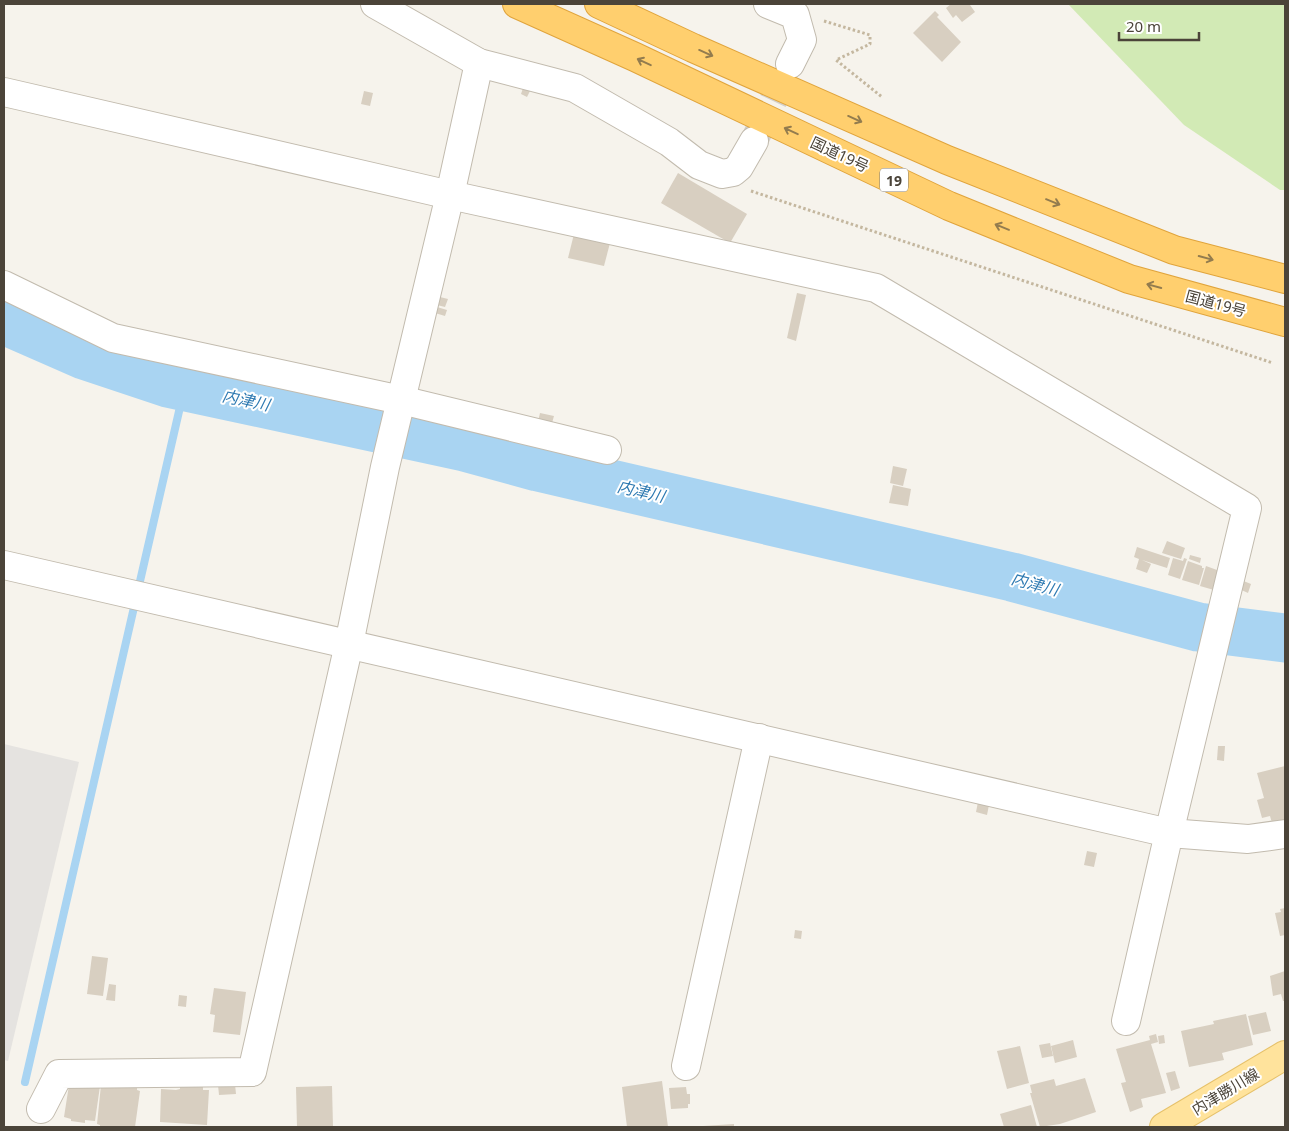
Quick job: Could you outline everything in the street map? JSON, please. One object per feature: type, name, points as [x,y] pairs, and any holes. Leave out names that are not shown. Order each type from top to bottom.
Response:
[{"type":"highway","name":"国道19号","points":[[517,4],[635,57],[958,209],[1129,279],[1285,322]]},
{"type":"highway","points":[[599,4],[956,164],[1174,250],[1285,279]]},
{"type":"main road","name":"内津勝川線","points":[[1164,1127],[1285,1055]]},
{"type":"street","points":[[374,4],[479,64],[575,88],[668,142],[700,165],[722,174],[734,172],[739,167],[754,141]]},
{"type":"street","points":[[768,4],[795,15],[802,40],[790,64]]},
{"type":"street","points":[[41,1109],[59,1074],[252,1072],[349,644],[385,467],[450,195],[479,64]]},
{"type":"street","points":[[4,92],[450,195],[876,288],[1247,508],[1126,1021]]},
{"type":"street","points":[[4,285],[113,338],[401,400],[607,450]]},
{"type":"street","points":[[4,565],[1169,833],[1248,840],[1285,834]]},
{"type":"street","points":[[686,1066],[759,738]]},
{"type":"path","points":[[797,21],[811,17],[870,35],[870,44],[836,60],[882,97]]},
{"type":"path","points":[[722,174],[731,183],[754,192],[1273,363]]},
{"type":"green space","points":[[1068,4],[1285,4],[1285,190],[1280,190],[1184,125]]},
{"type":"shaded area","points":[[4,744],[79,762],[8,1061],[4,1060]]},
{"type":"building","points":[[951,4],[972,4],[970,5],[975,12],[962,22],[956,15],[953,18],[946,8]]},
{"type":"building","points":[[935,11],[939,15],[937,17],[961,42],[942,62],[913,33]]},
{"type":"building","points":[[523,88],[530,91],[527,97],[521,94]]},
{"type":"building","points":[[364,91],[373,93],[370,106],[361,104]]},
{"type":"building","points":[[678,173],[747,214],[730,243],[661,203]]},
{"type":"building","points":[[574,234],[610,243],[604,266],[568,258]]},
{"type":"building","points":[[797,293],[806,295],[796,341],[787,338]]},
{"type":"building","points":[[440,297],[448,299],[445,307],[437,305]]},
{"type":"building","points":[[437,307],[447,310],[445,316],[435,313]]},
{"type":"building","points":[[540,413],[554,416],[550,430],[537,426]]},
{"type":"building","points":[[893,466],[907,469],[903,486],[890,483]]},
{"type":"building","points":[[893,485],[911,489],[908,506],[889,503]]},
{"type":"building","points":[[1167,541],[1185,548],[1181,559],[1162,553]]},
{"type":"building","points":[[1137,547],[1170,558],[1167,568],[1142,560],[1151,564],[1147,573],[1136,569],[1139,559],[1134,557]]},
{"type":"building","points":[[1190,555],[1201,558],[1200,563],[1189,559]]},
{"type":"building","points":[[1173,558],[1183,561],[1184,558],[1187,559],[1180,579],[1168,575]]},
{"type":"building","points":[[1188,561],[1204,568],[1199,585],[1182,580]]},
{"type":"building","points":[[1206,566],[1220,573],[1214,590],[1200,586]]},
{"type":"building","points":[[1241,580],[1251,584],[1248,593],[1237,588]]},
{"type":"building","points":[[1218,746],[1225,746],[1224,761],[1217,760]]},
{"type":"building","points":[[1285,766],[1285,824],[1273,827],[1270,816],[1262,818],[1257,800],[1264,798],[1257,773]]},
{"type":"building","points":[[978,802],[989,805],[987,815],[976,812]]},
{"type":"building","points":[[1087,851],[1097,853],[1094,867],[1084,865]]},
{"type":"building","points":[[1285,908],[1285,935],[1280,936],[1275,913],[1281,912],[1280,909]]},
{"type":"building","points":[[795,930],[802,931],[801,939],[794,938]]},
{"type":"building","points":[[92,956],[108,958],[103,996],[87,994]]},
{"type":"building","points":[[1285,971],[1285,1001],[1283,1001],[1281,994],[1273,996],[1270,976]]},
{"type":"building","points":[[109,984],[116,985],[115,1001],[106,1000]]},
{"type":"building","points":[[214,988],[246,992],[240,1035],[213,1032],[215,1015],[210,1014]]},
{"type":"building","points":[[179,995],[187,996],[186,1007],[178,1006]]},
{"type":"building","points":[[1266,1012],[1271,1031],[1253,1035],[1248,1016]]},
{"type":"building","points":[[1246,1014],[1253,1045],[1222,1053],[1224,1060],[1189,1067],[1181,1031],[1214,1024],[1213,1021]]},
{"type":"building","points":[[1156,1034],[1158,1042],[1151,1044],[1166,1093],[1141,1099],[1143,1107],[1130,1112],[1121,1083],[1126,1082],[1116,1049],[1150,1040],[1149,1036]]},
{"type":"building","points":[[1164,1035],[1165,1043],[1159,1044],[1158,1036]]},
{"type":"building","points":[[1073,1040],[1077,1057],[1055,1063],[1051,1046]]},
{"type":"building","points":[[1050,1043],[1053,1056],[1042,1058],[1039,1045]]},
{"type":"building","points":[[1020,1046],[1029,1083],[1007,1089],[997,1051]]},
{"type":"building","points":[[1175,1071],[1180,1088],[1171,1091],[1166,1073]]},
{"type":"building","points":[[1085,1078],[1096,1112],[1060,1124],[1040,1127],[1030,1093],[1032,1093],[1030,1085],[1054,1079],[1056,1086]]},
{"type":"building","points":[[662,1081],[668,1127],[627,1127],[622,1087]]},
{"type":"building","points":[[235,1084],[236,1094],[219,1095],[218,1085]]},
{"type":"building","points":[[69,1085],[100,1086],[95,1121],[85,1120],[85,1123],[71,1121],[71,1119],[64,1117]]},
{"type":"building","points":[[101,1085],[137,1085],[137,1090],[140,1091],[135,1127],[100,1127],[97,1124]]},
{"type":"building","points":[[180,1085],[203,1086],[203,1090],[209,1090],[207,1125],[160,1122],[161,1089],[176,1090],[180,1089]]},
{"type":"building","points":[[332,1086],[333,1127],[297,1127],[296,1087]]},
{"type":"building","points":[[686,1087],[687,1094],[690,1094],[688,1108],[671,1109],[669,1088]]},
{"type":"building","points":[[1031,1105],[1037,1127],[1004,1127],[1000,1114]]},
{"type":"building","points":[[734,1124],[734,1127],[703,1127],[703,1126]]},
{"type":"waterway","name":"内津川","points":[[4,320],[84,355],[168,383],[465,447],[538,467],[1012,577],[1198,627],[1285,638]]},
{"type":"waterway","points":[[25,1082],[180,407],[168,383]]},
{"type":"tunnel","points":[[755,139],[790,65]]}]
